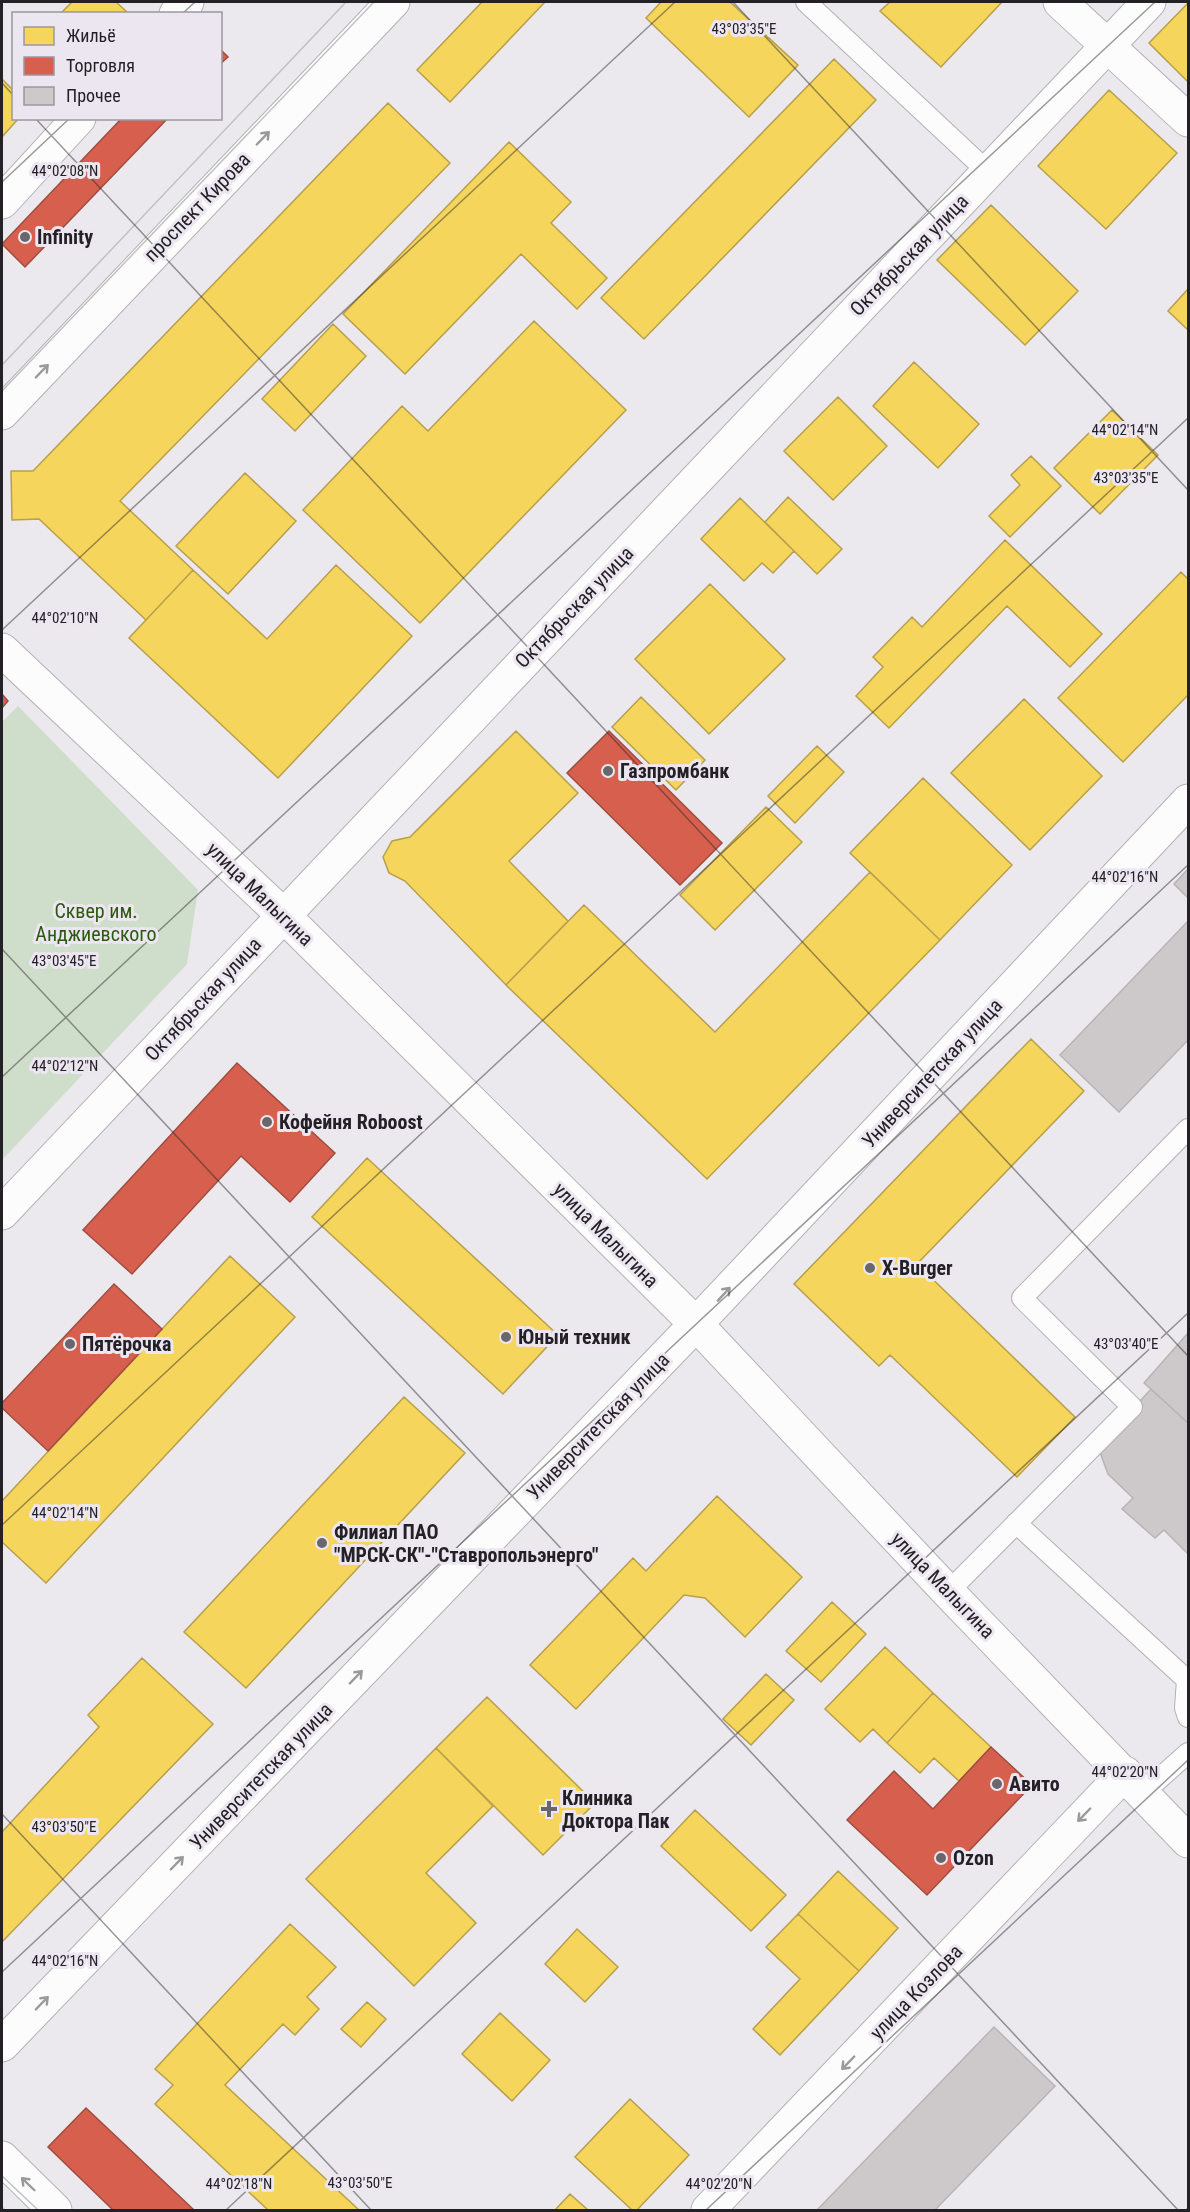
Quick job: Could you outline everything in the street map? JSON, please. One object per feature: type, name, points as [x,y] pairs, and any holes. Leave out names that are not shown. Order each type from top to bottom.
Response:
[{"type":"street","name":"проспект Кирова","points":[[2,413],[393,2]]},
{"type":"street","points":[[1060,2],[1188,120]]},
{"type":"street","name":"Октябрьская улица","points":[[2,1213],[282,914],[1149,2]]},
{"type":"street","points":[[2,202],[77,120]]},
{"type":"street","name":"улица Малыгина","points":[[2,650],[282,914],[696,1324],[948,1592],[1188,1841]]},
{"type":"street","name":"Университетская улица","points":[[2,2045],[696,1324],[1188,801]]},
{"type":"street","name":"улица Козлова","points":[[708,2211],[1134,1783]]},
{"type":"street","points":[[2,2158],[55,2211]]},
{"type":"lane","points":[[806,2],[988,172]]},
{"type":"lane","points":[[948,1592],[1132,1407],[1022,1298],[1188,1129]]},
{"type":"lane","points":[[1016,1522],[1187,1679],[1185,1708],[1188,1717]]},
{"type":"lane","points":[[1134,1783],[1188,1753]]},
{"type":"green space","name":"Сквер им. Анджиевского","points":[[18,706],[198,890],[187,964],[2,1160],[2,722]]},
{"type":"building: Жильё","points":[[72,2],[116,2],[126,11],[125,12],[62,12]]},
{"type":"building: Жильё","points":[[482,2],[545,2],[450,102],[417,70]]},
{"type":"building: Жильё","points":[[661,2],[730,2],[798,65],[749,117],[646,18]]},
{"type":"building: Жильё","points":[[890,2],[1002,2],[941,67],[880,11]]},
{"type":"building: Жильё","points":[[1188,3],[1188,82],[1149,43]]},
{"type":"building: Жильё","points":[[834,59],[876,100],[644,339],[601,298]]},
{"type":"building: Жильё","points":[[2,79],[12,89],[12,120],[17,120],[2,137]]},
{"type":"building: Жильё","points":[[1109,90],[1177,153],[1106,229],[1038,166]]},
{"type":"building: Жильё","points":[[388,103],[450,163],[120,501],[193,570],[146,620],[39,519],[12,520],[11,471],[33,471]]},
{"type":"building: Жильё","points":[[509,142],[571,202],[551,223],[607,278],[577,309],[521,254],[405,374],[343,314]]},
{"type":"building: Жильё","points":[[991,205],[1078,291],[1025,345],[937,260]]},
{"type":"building: Жильё","points":[[1188,289],[1188,330],[1168,311]]},
{"type":"building: Жильё","points":[[534,321],[626,410],[420,623],[303,510],[402,406],[428,431]]},
{"type":"building: Жильё","points":[[333,324],[366,356],[295,431],[262,399]]},
{"type":"building: Жильё","points":[[914,362],[979,424],[938,468],[873,406]]},
{"type":"building: Жильё","points":[[838,397],[887,446],[833,500],[784,451]]},
{"type":"building: Жильё","points":[[1112,410],[1158,455],[1100,514],[1054,468]]},
{"type":"building: Жильё","points":[[1031,456],[1061,486],[1010,537],[989,516],[1020,485],[1011,475]]},
{"type":"building: Жильё","points":[[245,473],[296,521],[228,594],[176,546]]},
{"type":"building: Жильё","points":[[788,497],[842,549],[817,574],[765,522]]},
{"type":"building: Жильё","points":[[740,498],[794,551],[773,573],[762,563],[744,581],[701,539]]},
{"type":"building: Жильё","points":[[1005,540],[1102,634],[1070,667],[1007,606],[889,728],[856,696],[883,667],[873,657],[912,617],[922,627]]},
{"type":"building: Жильё","points":[[336,565],[412,636],[278,778],[129,638],[193,570],[267,639]]},
{"type":"building: Жильё","points":[[1181,572],[1188,579],[1188,695],[1123,762],[1058,698]]},
{"type":"building: Жильё","points":[[710,584],[785,659],[709,734],[635,659]]},
{"type":"building: Жильё","points":[[641,697],[705,760],[676,790],[612,727]]},
{"type":"building: Жильё","points":[[1024,699],[1102,776],[1030,850],[951,773]]},
{"type":"building: Жильё","points":[[516,731],[578,793],[509,861],[568,921],[506,985],[405,881],[389,873],[383,857],[392,841],[410,837]]},
{"type":"building: Жильё","points":[[817,746],[844,772],[795,823],[768,796]]},
{"type":"building: Жильё","points":[[923,778],[1012,865],[940,940],[850,853]]},
{"type":"building: Жильё","points":[[766,807],[802,842],[715,930],[680,895]]},
{"type":"building: Жильё","points":[[870,872],[940,940],[707,1179],[506,985],[584,905],[715,1032]]},
{"type":"building: Жильё","points":[[1031,1039],[1084,1091],[917,1264],[1075,1417],[1017,1477],[890,1355],[879,1366],[794,1284]]},
{"type":"building: Жильё","points":[[367,1158],[558,1335],[503,1394],[312,1217]]},
{"type":"building: Жильё","points":[[230,1256],[295,1317],[46,1583],[2,1542],[2,1501]]},
{"type":"building: Жильё","points":[[404,1397],[465,1453],[246,1688],[184,1632]]},
{"type":"building: Жильё","points":[[717,1496],[802,1577],[745,1637],[705,1598],[684,1595],[576,1709],[530,1665],[633,1558],[646,1571]]},
{"type":"building: Жильё","points":[[832,1602],[866,1634],[821,1682],[786,1651]]},
{"type":"building: Жильё","points":[[885,1647],[933,1693],[887,1743],[873,1729],[860,1742],[825,1709]]},
{"type":"building: Жильё","points":[[142,1658],[213,1724],[2,1942],[2,1832],[99,1727],[88,1715]]},
{"type":"building: Жильё","points":[[766,1674],[794,1700],[751,1745],[723,1719]]},
{"type":"building: Жильё","points":[[933,1693],[991,1747],[959,1781],[934,1758],[920,1773],[887,1743]]},
{"type":"building: Жильё","points":[[487,1697],[595,1803],[543,1855],[436,1748]]},
{"type":"building: Жильё","points":[[436,1748],[493,1806],[426,1873],[476,1923],[414,1986],[306,1879]]},
{"type":"building: Жильё","points":[[695,1810],[786,1895],[751,1931],[661,1846]]},
{"type":"building: Жильё","points":[[838,1871],[898,1928],[859,1971],[798,1914]]},
{"type":"building: Жильё","points":[[798,1914],[859,1971],[780,2055],[753,2029],[800,1979],[766,1947]]},
{"type":"building: Жильё","points":[[290,1924],[336,1967],[307,1997],[319,2009],[295,2035],[283,2024],[225,2085],[359,2210],[268,2210],[155,2104],[173,2085],[155,2069]]},
{"type":"building: Жильё","points":[[577,1929],[618,1967],[585,2002],[545,1964]]},
{"type":"building: Жильё","points":[[367,2002],[386,2019],[361,2047],[341,2029]]},
{"type":"building: Жильё","points":[[500,2013],[550,2060],[512,2101],[462,2054]]},
{"type":"building: Жильё","points":[[630,2099],[689,2155],[637,2210],[632,2210],[575,2157]]},
{"type":"building: Жильё","points":[[570,2194],[588,2210],[555,2210]]},
{"type":"building: Торговля","points":[[222,51],[228,57],[222,62]]},
{"type":"building: Торговля","points":[[120,120],[166,120],[25,267],[2,244]]},
{"type":"building: Торговля","points":[[2,694],[8,701],[2,708]]},
{"type":"building: Торговля","points":[[609,731],[722,843],[680,885],[567,773]]},
{"type":"building: Торговля","points":[[237,1063],[335,1153],[290,1202],[241,1156],[132,1274],[83,1230]]},
{"type":"building: Торговля","points":[[114,1284],[162,1329],[48,1451],[2,1408],[2,1403]]},
{"type":"building: Торговля","points":[[991,1747],[1032,1785],[927,1895],[847,1820],[894,1771],[933,1809]]},
{"type":"building: Торговля","points":[[86,2108],[194,2210],[113,2210],[48,2147]]},
{"type":"building: Прочее","points":[[1188,869],[1188,898],[1174,884]]},
{"type":"building: Прочее","points":[[1188,921],[1188,1040],[1119,1112],[1060,1055]]},
{"type":"building: Прочее","points":[[1188,1333],[1188,1423],[1144,1383]]},
{"type":"building: Прочее","points":[[1151,1389],[1188,1423],[1188,1554],[1164,1530],[1155,1538],[1122,1509],[1133,1498],[1108,1474],[1098,1447]]},
{"type":"building: Прочее","points":[[994,2027],[1055,2086],[935,2210],[817,2210]]},
{"type":"tram line","points":[[2,365],[346,2]]},
{"type":"tram line","points":[[2,391],[374,2]]},
{"type":"tram line","points":[[2,2176],[38,2210]]},
{"type":"tram line","points":[[2,2207],[5,2210]]},
{"type":"place","name":"Infinity","points":[[25,237]]},
{"type":"place","name":"Газпромбанк","points":[[608,771]]},
{"type":"place","name":"Кофейня Roboost","points":[[267,1122]]},
{"type":"place","name":"X-Burger","points":[[870,1268]]},
{"type":"place","name":"Юный техник","points":[[506,1337]]},
{"type":"place","name":"Пятёрочка","points":[[70,1344]]},
{"type":"place","name":"Филиал ПАО \"МРСК-СК\"-\"Ставропольэнерго\"","points":[[322,1543]]},
{"type":"place","name":"Авито","points":[[997,1784]]},
{"type":"place","name":"Клиника Доктора Пак","points":[[549,1809]]},
{"type":"place","name":"Ozon","points":[[941,1858]]}]
